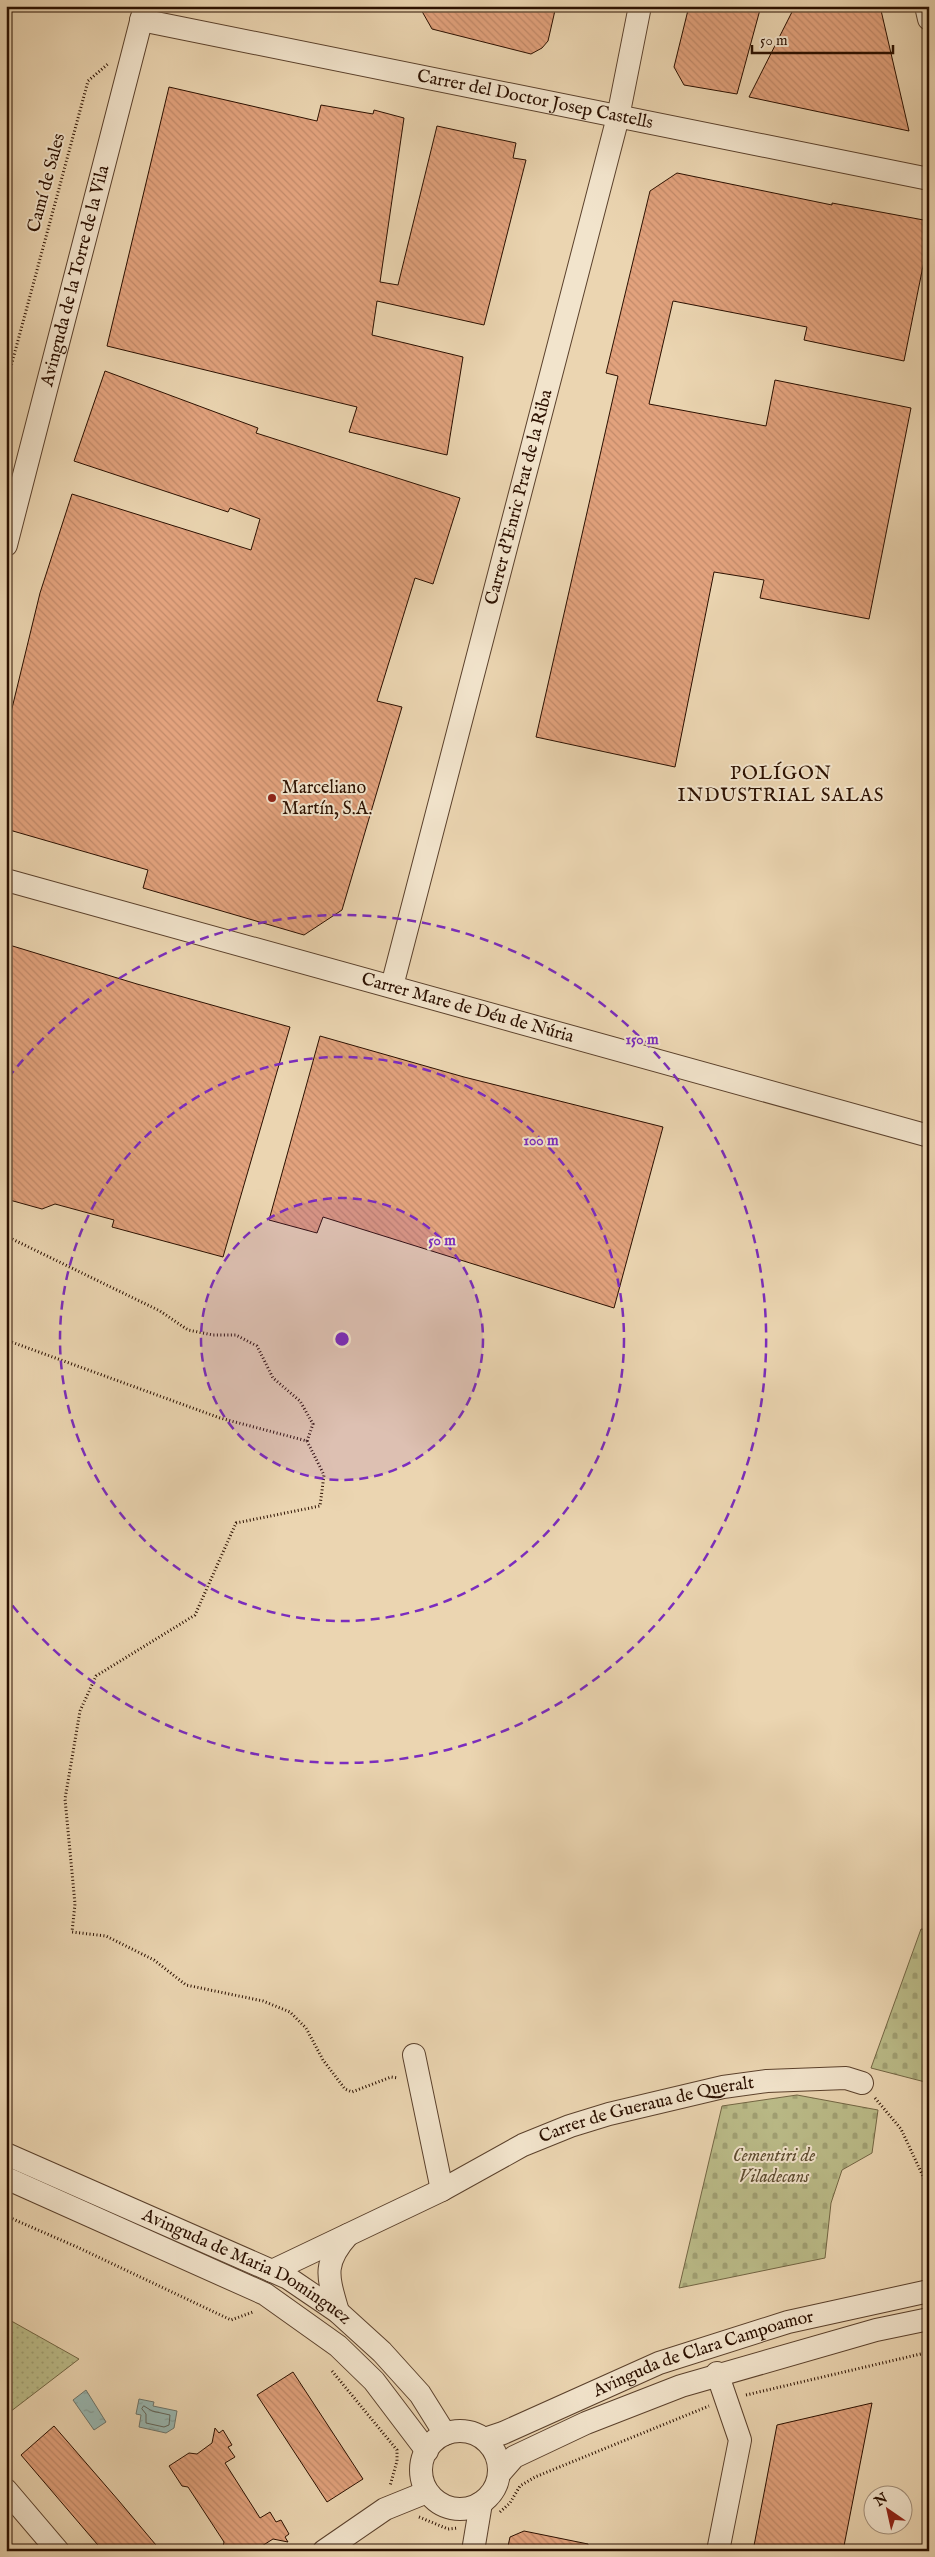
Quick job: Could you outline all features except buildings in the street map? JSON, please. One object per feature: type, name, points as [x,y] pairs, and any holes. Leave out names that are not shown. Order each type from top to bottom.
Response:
[{"type":"street","name":"Carrer d'Enric Prat de la Riba","points":[[392,986],[618,117],[640,6]]},
{"type":"street","points":[[926,6],[929,19]]},
{"type":"street","name":"Carrer del Doctor Josep Castells","points":[[141,21],[929,179]]},
{"type":"street","name":"Avinguda de la Torre de la Vila","points":[[6,545],[141,21]]},
{"type":"street","name":"Carrer Mare de Déu de Núria","points":[[6,880],[929,1136]]},
{"type":"street","points":[[414,2055],[442,2190]]},
{"type":"street","name":"Carrer de Gueraua de Queralt","points":[[272,2271],[442,2190],[522,2145],[570,2126],[609,2114],[723,2086],[767,2081],[846,2078],[862,2083]]},
{"type":"street","name":"Avinguda de Maria Dominguez","points":[[6,2154],[288,2278],[338,2312],[397,2367],[420,2394],[445,2434]]},
{"type":"street","name":"Avinguda de Maria Dominguez","points":[[6,2178],[265,2294],[338,2346],[374,2381],[427,2451]]},
{"type":"street","name":"Carrer de Gueraua de Queralt","points":[[338,2312],[328,2277],[334,2251],[348,2235]]},
{"type":"street","name":"Avinguda de Clara Campoamor","points":[[485,2439],[503,2433],[659,2363],[788,2322],[929,2292]]},
{"type":"street","name":"Avinguda de Clara Campoamor","points":[[499,2474],[514,2457],[595,2420],[717,2373],[876,2330],[929,2319]]},
{"type":"street","points":[[717,2373],[740,2440],[718,2551]]},
{"type":"street","points":[[466,2431],[476,2433],[485,2439],[498,2462],[499,2474],[490,2495],[481,2503],[470,2508],[458,2510],[446,2507],[435,2501],[427,2492],[421,2472],[427,2451],[433,2442],[445,2434],[466,2431]]},
{"type":"street","points":[[6,2490],[58,2551]]},
{"type":"street","points":[[324,2551],[386,2509],[427,2492]]},
{"type":"street","points":[[473,2551],[481,2503]]},
{"type":"path","name":"Camí de Sales","points":[[6,384],[88,82],[141,21]]},
{"type":"path","points":[[6,1236],[160,1311],[188,1330],[213,1335],[236,1335],[257,1346],[273,1378],[300,1401],[313,1424],[307,1440],[324,1475],[320,1506],[236,1523],[195,1615],[96,1676],[80,1711],[64,1799],[76,1904],[72,1932],[106,1936],[154,1960],[186,1985],[263,2001],[290,2012],[306,2028],[323,2060],[345,2088],[352,2092],[390,2077],[419,2081]]},
{"type":"path","points":[[6,1340],[220,1418],[307,1440]]},
{"type":"path","points":[[862,2083],[901,2129],[929,2189]]},
{"type":"path","points":[[6,2216],[77,2246],[232,2320],[258,2310]]},
{"type":"path","points":[[411,2516],[448,2529],[477,2526],[495,2517],[510,2503],[520,2486],[535,2477],[727,2400],[929,2352]]},
{"type":"path","points":[[330,2369],[397,2450],[397,2461],[389,2487],[380,2494],[386,2509]]},
{"type":"green space","points":[[921,1929],[929,1930],[929,2083],[871,2068]]},
{"type":"green space","name":"Cementiri de Viladecans","points":[[797,2095],[878,2110],[872,2153],[842,2170],[831,2203],[825,2258],[679,2288],[722,2106]]},
{"type":"green space","points":[[6,2318],[79,2359],[6,2415]]},
{"type":"water","points":[[86,2390],[106,2422],[94,2430],[73,2400]]},
{"type":"water","points":[[139,2399],[154,2402],[153,2406],[177,2411],[174,2428],[166,2433],[139,2427],[141,2415],[136,2414]]},
{"type":"place","name":"Marceliano Martín, S.A.","points":[[272,798]]},
{"type":"district","name":"POLÍGON INDUSTRIAL SALAS","points":[[781,785]]}]
